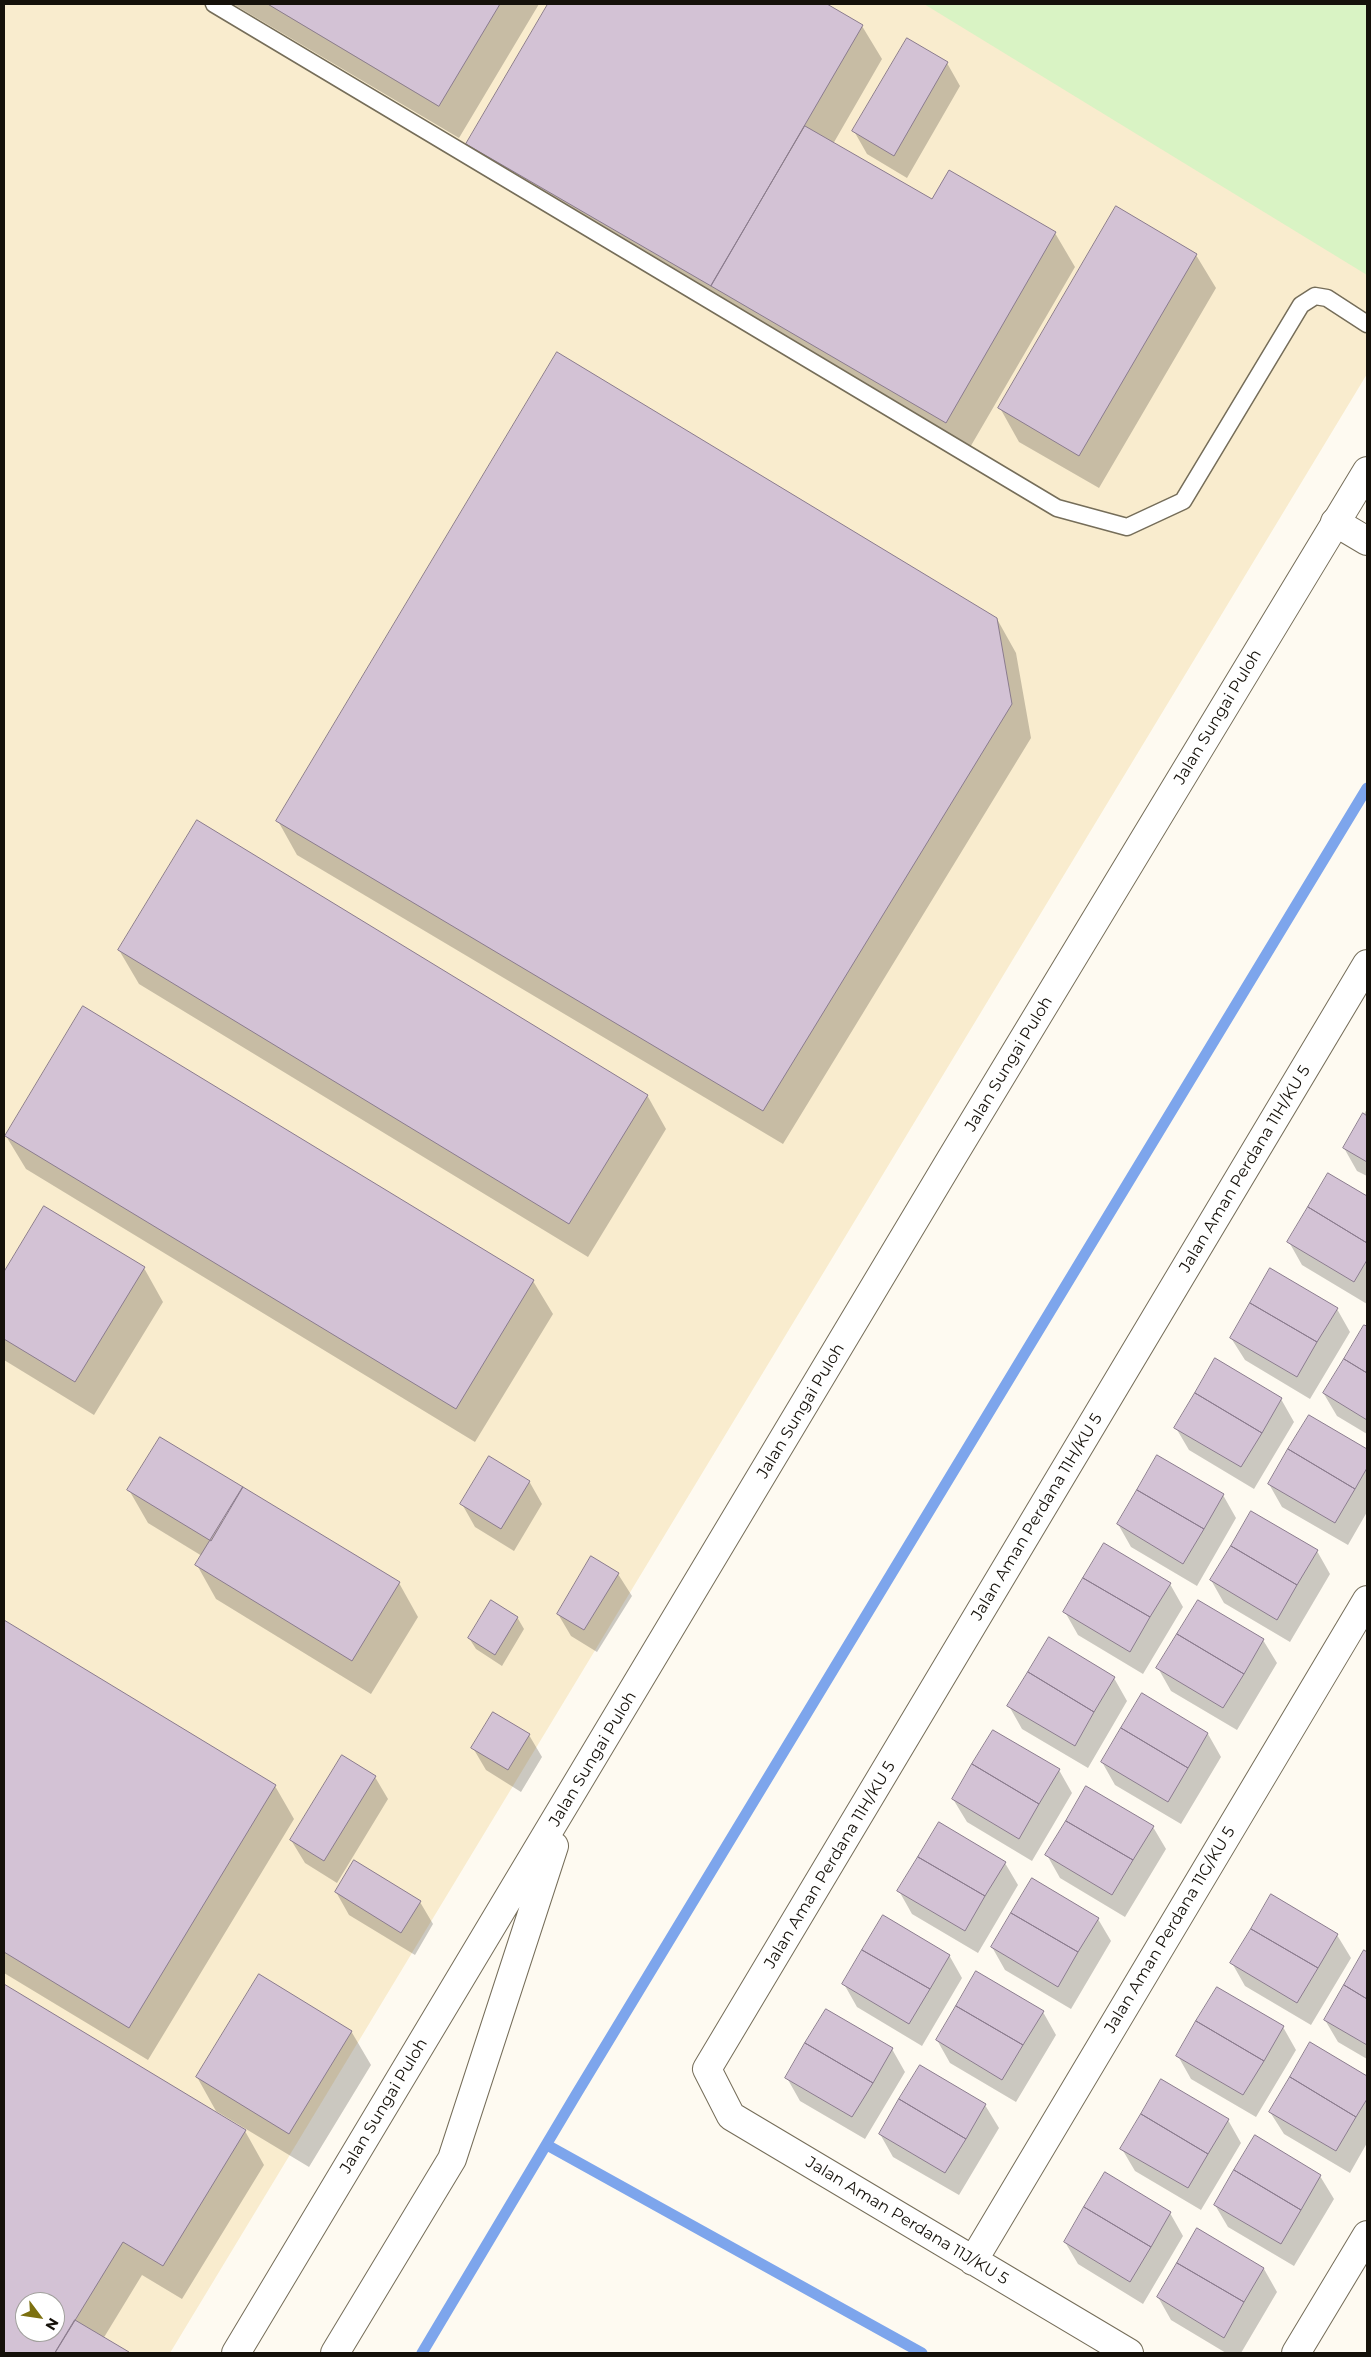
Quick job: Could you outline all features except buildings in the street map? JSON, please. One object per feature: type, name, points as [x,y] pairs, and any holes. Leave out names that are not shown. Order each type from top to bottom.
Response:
[{"type":"street","name":"Jalan Sungai Puloh","points":[[236,2353],[1367,471]]},
{"type":"street","points":[[1335,522],[1367,541]]},
{"type":"street","name":"Jalan Aman Perdana 11H/KU 5","points":[[707,2069],[1367,964]]},
{"type":"street","name":"Jalan Aman Perdana 11G/KU 5","points":[[973,2260],[1367,1600]]},
{"type":"street","points":[[335,2353],[452,2159],[569,1799]]},
{"type":"street","name":"Jalan Aman Perdana 11J/KU 5","points":[[707,2069],[730,2116],[1129,2353]]},
{"type":"street","points":[[1296,2353],[1367,2235]]},
{"type":"lane","points":[[214,4],[1057,508],[1127,527],[1183,501],[1301,305],[1315,296],[1327,298],[1367,324]]},
{"type":"shaded area","points":[[4,4],[1367,4],[1367,374],[170,2353],[4,2353]]},
{"type":"green space","points":[[924,4],[1367,4],[1367,275]]},
{"type":"waterway","points":[[422,2353],[577,2093],[1367,788]]},
{"type":"waterway","points":[[547,2145],[922,2353]]}]
